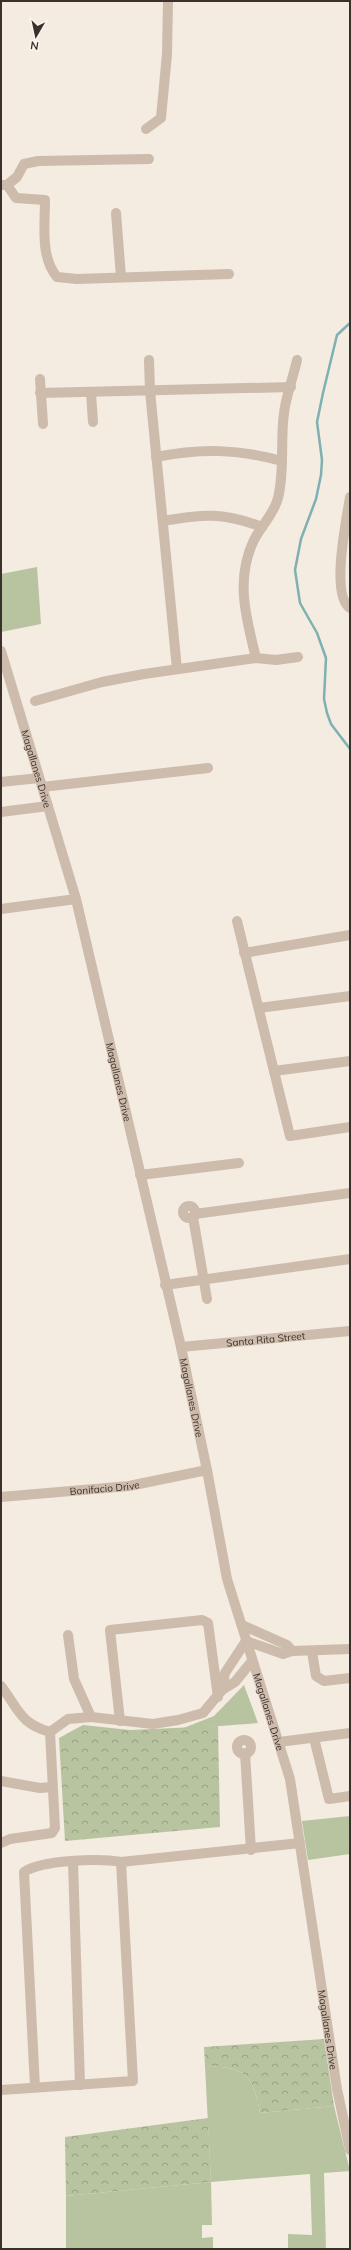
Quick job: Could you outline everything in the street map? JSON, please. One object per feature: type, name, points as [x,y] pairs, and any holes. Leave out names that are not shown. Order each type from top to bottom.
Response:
[{"type":"street","points":[[146,129],[161,118],[167,54],[168,1]]},
{"type":"street","points":[[149,159],[38,161],[24,164],[17,177],[4,185],[16,198],[45,200],[47,258],[51,270],[57,277],[77,279],[229,274]]},
{"type":"street","points":[[116,213],[121,277]]},
{"type":"street","points":[[149,360],[156,457],[177,670]]},
{"type":"street","points":[[256,658],[244,607],[243,571],[248,554],[262,527],[274,510],[278,498],[282,461],[284,413],[297,360]]},
{"type":"street","points":[[40,379],[43,424]]},
{"type":"street","points":[[40,393],[91,393],[150,390],[291,387]]},
{"type":"street","points":[[91,393],[94,422]]},
{"type":"street","points":[[156,457],[179,452],[230,450],[282,461]]},
{"type":"street","points":[[350,497],[340,566],[343,592],[347,606],[350,608]]},
{"type":"street","points":[[163,521],[199,514],[228,516],[262,527]]},
{"type":"street","name":"Magallanes Drive","points":[[1,651],[26,704],[41,782],[76,899],[180,1347],[207,1470],[227,1579],[290,1779],[337,2089],[350,2150]]},
{"type":"street","points":[[26,704],[102,682],[256,658],[276,660],[298,657]]},
{"type":"street","points":[[1,782],[41,782],[208,768]]},
{"type":"street","points":[[1,812],[48,806]]},
{"type":"street","points":[[1,909],[76,899]]},
{"type":"street","points":[[237,920],[290,1136],[350,1127]]},
{"type":"street","points":[[244,953],[350,935]]},
{"type":"street","points":[[259,1008],[350,996]]},
{"type":"street","points":[[274,1071],[350,1061]]},
{"type":"street","points":[[140,1175],[239,1163]]},
{"type":"street","points":[[207,1298],[194,1216],[350,1193]]},
{"type":"street","points":[[165,1285],[350,1258]]},
{"type":"street","name":"Santa Rita Street","points":[[180,1347],[350,1331]]},
{"type":"street","name":"Bonifacio Drive","points":[[1,1497],[129,1486],[207,1470]]},
{"type":"street","points":[[120,1721],[110,1630],[202,1620],[208,1623],[220,1693]]},
{"type":"street","points":[[242,1625],[287,1645],[292,1651]]},
{"type":"street","points":[[68,1636],[74,1679],[91,1717]]},
{"type":"street","points":[[220,1693],[225,1673],[246,1642],[283,1654],[292,1651],[312,1652],[350,1649]]},
{"type":"street","points":[[312,1652],[316,1676],[324,1681],[350,1678]]},
{"type":"street","points":[[50,1732],[68,1719],[91,1717],[153,1724],[178,1720],[203,1713],[220,1693],[235,1682],[252,1661]]},
{"type":"street","points":[[1,1686],[11,1704],[26,1722],[37,1728],[50,1732]]},
{"type":"street","points":[[1,1843],[10,1839],[52,1833],[54,1828],[50,1732]]},
{"type":"street","points":[[279,1742],[350,1733]]},
{"type":"street","points":[[314,1738],[329,1799],[350,1796]]},
{"type":"street","points":[[245,1753],[251,1850]]},
{"type":"street","points":[[1,1781],[40,1788],[52,1787]]},
{"type":"street","points":[[35,2088],[24,1872],[32,1866],[108,1860],[121,1862],[251,1850],[300,1843]]},
{"type":"street","points":[[73,1862],[80,2085]]},
{"type":"street","points":[[1,2090],[133,2081],[121,1862]]},
{"type":"green space","points":[[37,567],[41,624],[1,632],[1,574]]},
{"type":"green space","points":[[244,1685],[258,1723],[181,1729],[214,1716]]},
{"type":"green space","points":[[83,1725],[130,1730],[218,1726],[220,1827],[65,1841],[59,1738]]},
{"type":"green space","points":[[350,1816],[350,1854],[308,1860],[302,1821]]},
{"type":"green space","points":[[324,2039],[334,2106],[260,2113],[254,2089],[250,2081],[244,2075],[229,2068],[205,2066],[204,2047]]},
{"type":"green space","points":[[205,2066],[229,2068],[244,2075],[250,2081],[254,2089],[260,2113],[334,2106],[350,2171],[324,2173],[326,2249],[288,2249],[288,2234],[312,2235],[310,2174],[211,2182]]},
{"type":"green space","points":[[208,2118],[211,2182],[66,2196],[65,2137]]},
{"type":"green space","points":[[211,2182],[212,2225],[202,2225],[202,2238],[213,2237],[213,2249],[66,2249],[66,2196]]},
{"type":"waterway","points":[[350,323],[337,335],[323,393],[317,422],[322,460],[321,475],[316,499],[301,539],[295,570],[300,603],[317,633],[326,658],[324,699],[327,713],[331,724],[350,749]]}]
